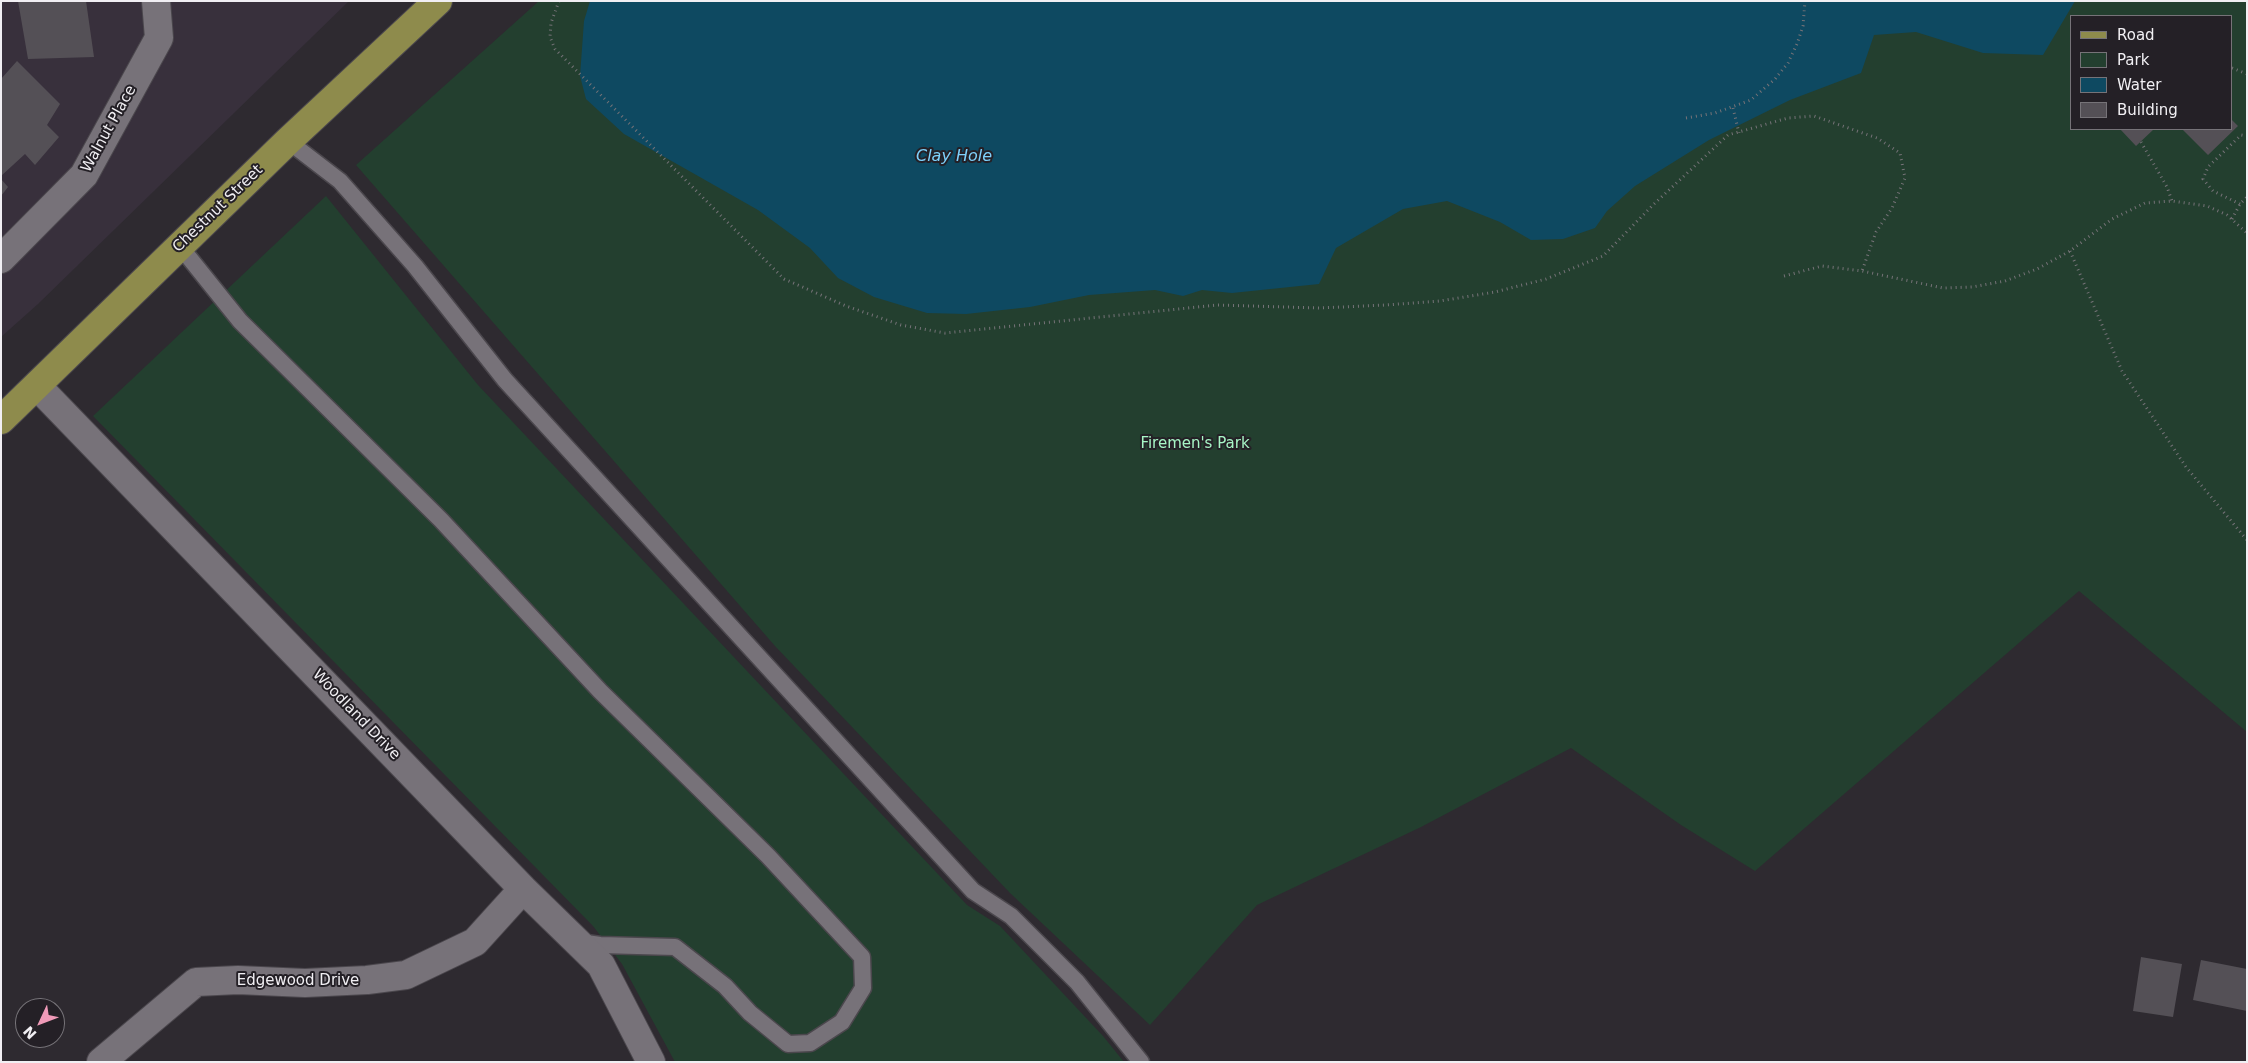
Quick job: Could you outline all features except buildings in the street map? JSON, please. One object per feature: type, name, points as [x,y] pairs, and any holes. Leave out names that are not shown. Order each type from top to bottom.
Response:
[{"type":"main road","name":"Chestnut Street","points":[[1,420],[179,245],[438,1]]},
{"type":"street","name":"Walnut Place","points":[[1,259],[84,175],[159,38],[156,1]]},
{"type":"street","name":"Woodland Drive","points":[[36,386],[523,889],[601,965],[651,1062]]},
{"type":"street","name":"Edgewood Drive","points":[[101,1062],[196,982],[238,980],[305,983],[368,980],[406,975],[475,942],[523,889]]},
{"type":"lane","points":[[288,141],[340,181],[415,266],[505,380],[973,891],[1011,916],[1077,982],[1141,1062]]},
{"type":"lane","points":[[179,245],[240,320],[440,520],[600,691],[768,856],[862,956],[863,988],[842,1022],[810,1043],[788,1044],[750,1013],[725,986],[675,947],[600,945],[577,942]]},
{"type":"path","points":[[559,1],[551,23],[550,37],[555,50],[784,279],[846,306],[901,325],[945,333],[1217,305],[1319,308],[1395,305],[1496,292],[1546,279],[1603,256],[1654,204],[1728,135],[1788,118],[1814,116],[1846,125],[1877,138],[1900,153],[1905,178],[1892,208],[1876,232],[1862,271]]},
{"type":"path","points":[[1686,118],[1733,108],[1751,100],[1763,90],[1788,63],[1797,44],[1803,26],[1805,1]]},
{"type":"path","points":[[2233,68],[2247,74]]},
{"type":"path","points":[[1733,108],[1738,133]]},
{"type":"path","points":[[2240,204],[2213,191],[2203,179],[2208,167],[2241,135],[2247,136]]},
{"type":"path","points":[[2141,142],[2167,187],[2172,200]]},
{"type":"path","points":[[2232,219],[2240,204],[2247,197]]},
{"type":"path","points":[[1784,276],[1822,266],[1862,271],[1943,288],[1972,287],[2005,281],[2037,269],[2070,251],[2112,219],[2136,207],[2145,203],[2172,200],[2207,206],[2232,219],[2247,233]]},
{"type":"path","points":[[2070,251],[2122,371],[2186,467],[2247,540]]},
{"type":"shaded area","points":[[1,1],[349,1],[38,304],[1,337]]},
{"type":"green space","name":"Firemen's Park","points":[[539,1],[2247,1],[2247,732],[2079,591],[1755,871],[1681,825],[1571,748],[1421,827],[1257,905],[1150,1025],[1010,893],[775,646],[356,165]]},
{"type":"green space","points":[[326,196],[478,385],[967,905],[1000,926],[1103,1036],[1124,1062],[675,1062],[622,964],[593,926],[93,416]]},
{"type":"water","name":"Clay Hole","points":[[590,1],[2075,1],[2043,55],[1983,53],[1916,32],[1874,35],[1861,73],[1790,100],[1709,140],[1635,186],[1607,211],[1595,228],[1563,239],[1531,240],[1500,222],[1447,201],[1403,209],[1336,248],[1319,284],[1232,293],[1202,290],[1183,296],[1155,290],[1089,295],[1030,307],[966,314],[927,313],[874,297],[838,278],[810,248],[758,210],[624,134],[586,99],[580,76],[584,21]]}]
